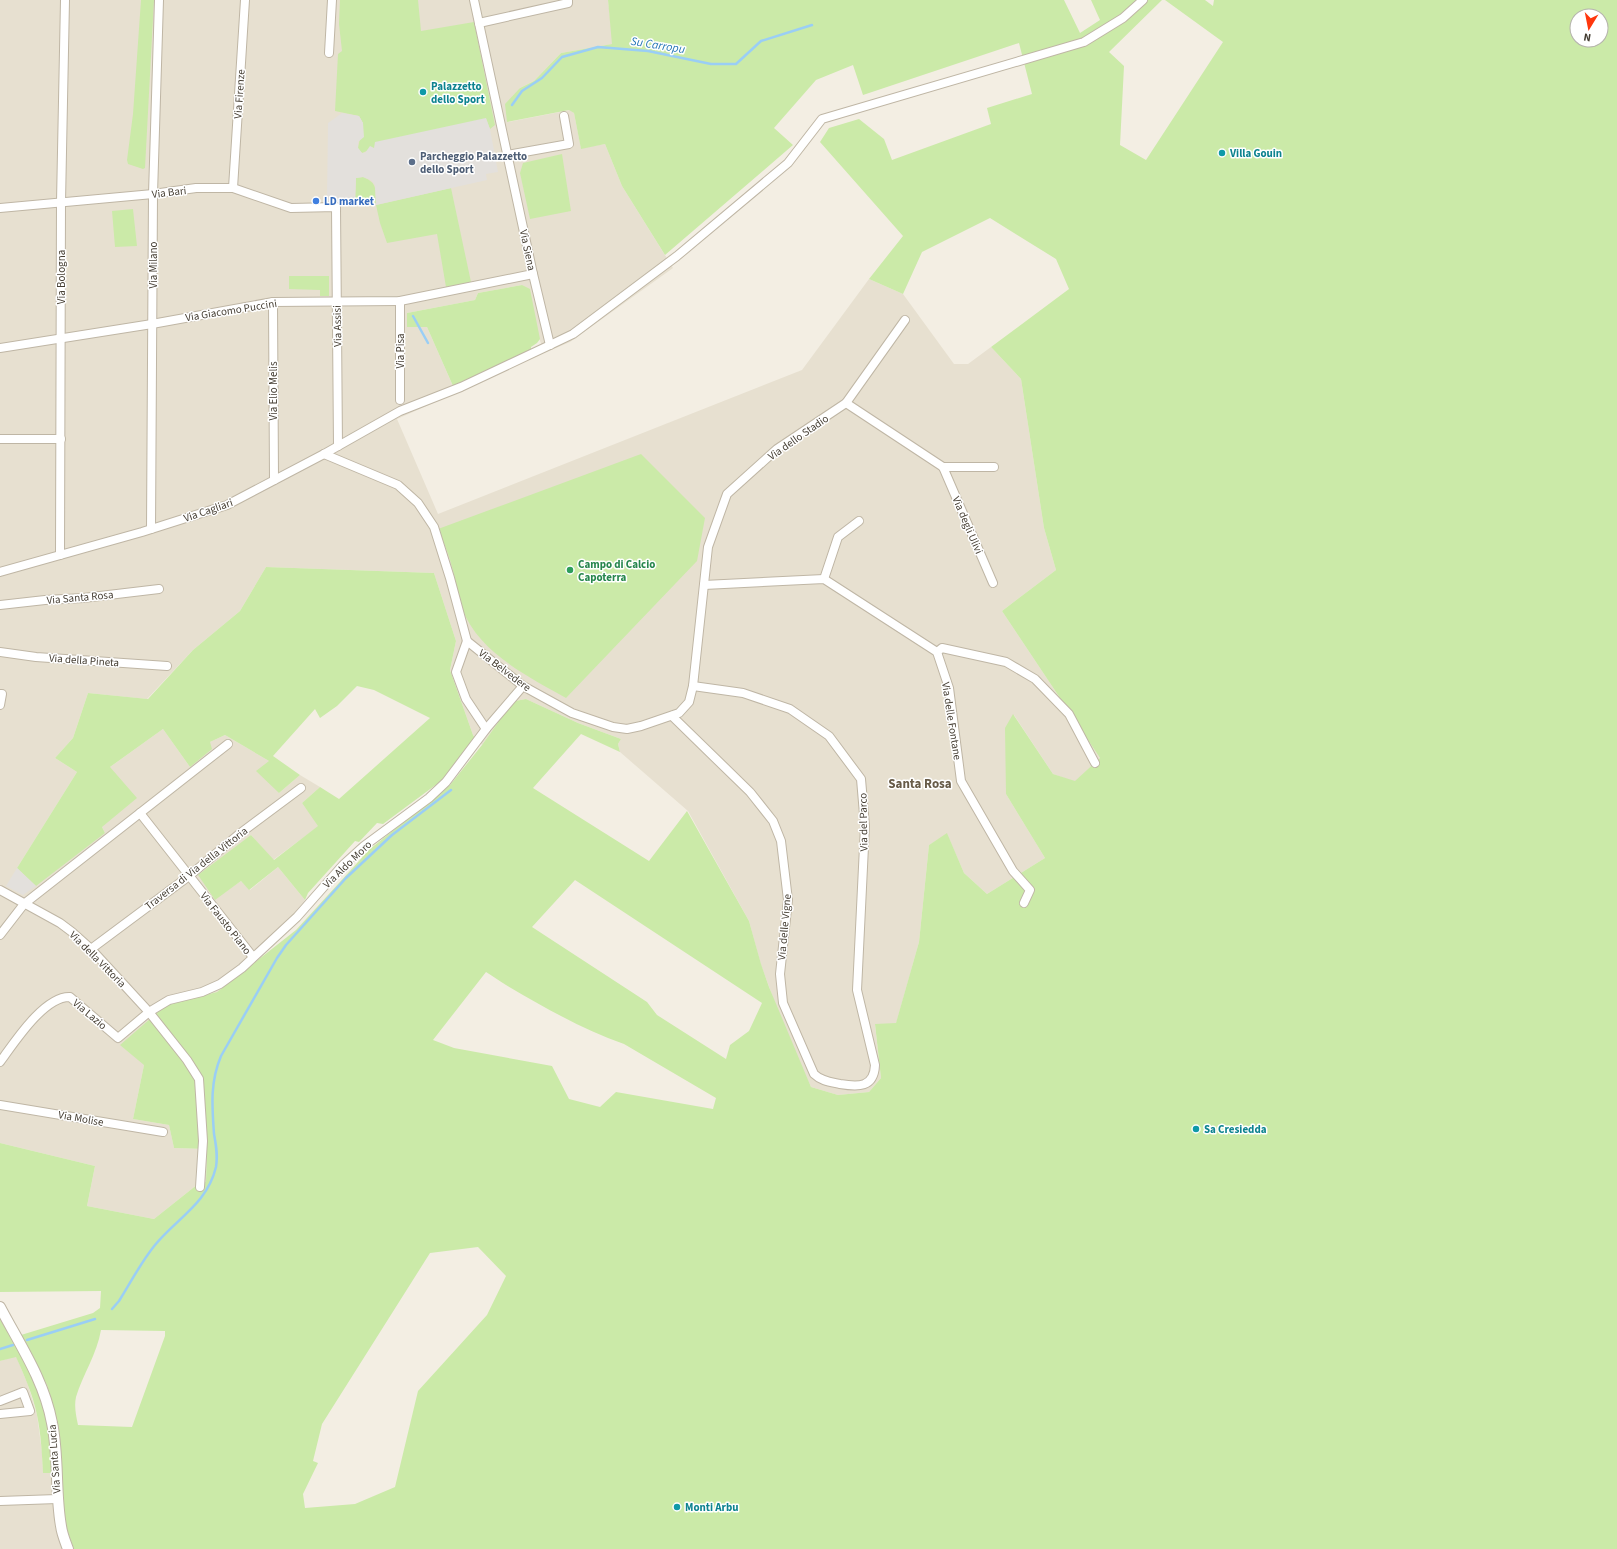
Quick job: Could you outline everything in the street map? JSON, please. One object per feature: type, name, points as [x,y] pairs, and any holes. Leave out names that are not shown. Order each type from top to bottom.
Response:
[{"type":"street","name":"Via Bologna","points":[[60,555],[62,339],[61,202],[65,0]]},
{"type":"street","name":"Via Milano","points":[[151,529],[153,194],[159,0]]},
{"type":"street","name":"Via Firenze","points":[[233,188],[245,0]]},
{"type":"street","points":[[330,53],[332,0]]},
{"type":"street","name":"Via Siena","points":[[474,0],[533,274],[550,345]]},
{"type":"street","points":[[479,23],[568,3],[568,0]]},
{"type":"street","name":"Via Cagliari","points":[[0,572],[151,529],[227,505],[324,454],[400,411],[461,387],[573,334],[671,260],[788,163],[822,119],[1084,42],[1124,18],[1143,0]]},
{"type":"street","points":[[508,155],[569,144],[564,116]]},
{"type":"street","name":"Via Bari","points":[[0,208],[153,194],[196,188],[233,188],[291,208],[336,207]]},
{"type":"street","name":"Via Assisi","points":[[336,207],[338,446]]},
{"type":"street","name":"Via Giacomo Puccini","points":[[0,348],[152,324],[273,302],[400,301],[533,274]]},
{"type":"street","name":"Via Pisa","points":[[400,301],[400,400]]},
{"type":"street","name":"Via Elio Melis","points":[[273,302],[274,480]]},
{"type":"street","name":"Via dello Stadio","points":[[704,585],[708,547],[727,494],[777,449],[846,403],[905,320]]},
{"type":"street","points":[[846,403],[943,467],[994,467]]},
{"type":"street","points":[[0,439],[61,439]]},
{"type":"street","points":[[324,454],[398,485],[418,503],[434,527],[467,641],[456,672],[466,699],[486,729]]},
{"type":"street","name":"Via degli Ulivi","points":[[943,467],[993,583]]},
{"type":"street","points":[[824,579],[838,537],[859,521]]},
{"type":"street","points":[[704,585],[824,579],[937,652],[942,648],[1006,662],[1035,679],[1069,714],[1095,763]]},
{"type":"street","name":"Via Belvedere","points":[[467,641],[523,686],[572,713],[613,727],[627,729],[679,713],[689,702],[693,686],[704,585]]},
{"type":"street","name":"Via Santa Rosa","points":[[0,605],[82,598],[159,589]]},
{"type":"street","name":"Via della Pineta","points":[[0,652],[36,657],[167,666]]},
{"type":"street","name":"Via delle Fontane","points":[[937,652],[949,688],[961,780],[1013,871],[1030,890],[1024,903]]},
{"type":"street","name":"Via Aldo Moro","points":[[149,1012],[169,1000],[202,992],[220,984],[242,968],[297,917],[343,865],[364,846],[429,798],[446,782],[486,729],[523,686]]},
{"type":"street","name":"Via del Parco","points":[[693,686],[743,693],[790,709],[829,736],[862,779],[865,826],[857,990],[875,1065]]},
{"type":"street","points":[[0,705],[1,694]]},
{"type":"street","name":"Via delle Vigne","points":[[672,716],[750,792],[773,821],[781,841],[788,900],[780,974],[783,1003],[814,1074],[817,1077],[827,1081],[857,1086],[867,1083],[871,1079],[875,1065]]},
{"type":"street","points":[[0,935],[24,904],[228,744]]},
{"type":"street","name":"Traversa di Via della Vittoria","points":[[91,949],[189,876],[238,835],[301,788]]},
{"type":"street","name":"Via Fausto Piano","points":[[140,813],[253,957]]},
{"type":"street","name":"Via della Vittoria","points":[[0,890],[60,923],[91,949],[149,1012],[187,1060],[199,1079],[203,1141],[200,1187]]},
{"type":"street","name":"Via Lazio","points":[[0,1062],[34,1017],[57,999],[70,997],[118,1038],[149,1012]]},
{"type":"street","name":"Via Molise","points":[[0,1105],[163,1132]]},
{"type":"street","name":"Via Santa Lucia","points":[[0,1307],[22,1345],[43,1389],[49,1410],[56,1445],[57,1498],[61,1528],[68,1549]]},
{"type":"street","points":[[0,1401],[23,1392],[30,1411],[0,1414]]},
{"type":"street","points":[[0,1501],[57,1498]]},
{"type":"shaded area","points":[[0,0],[608,0],[613,44],[561,53],[534,81],[520,88],[508,122],[570,110],[574,113],[581,148],[605,144],[622,186],[673,268],[570,342],[544,353],[522,285],[478,293],[475,300],[407,313],[427,327],[456,393],[397,419],[438,514],[802,370],[869,279],[903,294],[954,364],[968,364],[991,347],[1021,379],[1044,528],[1056,570],[1002,611],[1100,758],[1075,782],[1053,774],[1014,715],[1006,794],[1045,858],[987,894],[964,873],[947,834],[929,845],[919,942],[896,1024],[875,1025],[881,1078],[869,1092],[838,1095],[811,1087],[787,1035],[761,965],[749,921],[688,811],[620,752],[618,744],[621,739],[578,723],[526,699],[515,701],[509,707],[482,745],[473,735],[450,670],[456,641],[434,573],[266,567],[240,611],[193,650],[147,699],[88,693],[73,738],[55,758],[77,772],[17,868],[105,833],[102,827],[110,767],[163,729],[190,767],[210,742],[225,735],[269,761],[279,793],[300,775],[320,787],[302,803],[319,826],[273,860],[251,835],[215,899],[241,881],[250,890],[278,867],[305,900],[253,964],[217,992],[166,1005],[144,1065],[133,1119],[169,1125],[174,1148],[207,1149],[206,1181],[203,1185],[198,1184],[154,1219],[87,1206],[95,1166],[0,1143]]},
{"type":"shaded area","name":"Parcheggio Palazzetto dello Sport","points":[[342,113],[359,116],[363,123],[364,137],[358,142],[358,148],[362,153],[365,153],[370,146],[374,148],[375,142],[486,118],[490,129],[498,172],[486,174],[487,180],[376,205],[375,185],[371,180],[363,177],[356,178],[355,203],[327,201],[328,123]]},
{"type":"shaded area","points":[[17,868],[36,886],[23,895],[6,886]]},
{"type":"shaded area","points":[[16,1356],[28,1385],[37,1415],[43,1473],[52,1473],[55,1527],[62,1549],[0,1549],[0,1361]]},
{"type":"green space","points":[[141,0],[154,0],[145,168],[143,169],[128,164],[127,160],[133,114]]},
{"type":"green space","points":[[340,0],[418,0],[421,31],[474,22],[495,125],[490,129],[486,119],[374,148],[362,153],[358,148],[363,123],[359,116],[335,111],[338,54],[342,51],[339,24]]},
{"type":"green space","points":[[608,0],[1064,0],[1080,33],[1100,20],[1091,0],[1162,0],[1109,52],[1124,66],[1120,145],[1146,160],[1223,42],[1165,0],[1205,0],[1213,6],[1214,0],[1617,0],[1617,1549],[74,1549],[65,1525],[59,1429],[47,1385],[21,1335],[93,1313],[100,1308],[101,1291],[0,1292],[0,1143],[95,1166],[87,1206],[154,1219],[198,1184],[203,1185],[206,1181],[207,1149],[174,1148],[169,1125],[133,1119],[144,1065],[120,1045],[166,1005],[217,992],[296,930],[370,849],[450,785],[515,701],[526,699],[578,723],[621,739],[618,744],[620,752],[581,734],[533,788],[649,861],[687,811],[749,921],[769,987],[811,1087],[838,1095],[869,1092],[881,1078],[875,1024],[896,1023],[919,942],[929,845],[947,833],[964,873],[987,894],[1045,858],[1006,794],[1005,728],[1013,714],[1053,774],[1075,781],[1100,758],[1002,611],[1056,570],[1044,528],[1021,379],[991,347],[1069,289],[1056,259],[990,218],[922,252],[903,294],[869,279],[903,236],[820,142],[829,128],[859,119],[884,139],[892,160],[991,124],[987,108],[1032,94],[1019,43],[863,95],[853,65],[816,80],[774,128],[793,145],[665,255],[622,186],[605,144],[581,149],[574,113],[569,110],[507,122],[505,104],[520,88],[534,81],[561,53],[612,44]],"holes":[[[575,880],[762,1003],[749,1031],[730,1045],[726,1059],[657,1015],[647,1002],[532,927]],[[486,972],[564,1018],[624,1044],[716,1098],[713,1109],[616,1092],[600,1107],[569,1099],[552,1066],[454,1048],[433,1040]],[[478,1247],[506,1276],[487,1315],[418,1391],[395,1487],[355,1504],[305,1508],[303,1494],[318,1463],[313,1461],[322,1424],[430,1253]],[[101,1330],[165,1331],[165,1336],[132,1427],[78,1425],[75,1400],[99,1339]]]},
{"type":"green space","points":[[562,154],[571,211],[530,219],[520,173],[523,163]]},
{"type":"green space","points":[[363,177],[368,179],[375,187],[376,203],[355,203],[356,178]]},
{"type":"green space","points":[[451,188],[471,282],[446,287],[437,234],[387,243],[376,205]]},
{"type":"green space","points":[[133,209],[137,246],[115,247],[112,211]]},
{"type":"green space","points":[[289,276],[329,276],[329,296],[320,296],[320,290],[289,289]]},
{"type":"green space","points":[[522,285],[530,289],[540,339],[531,347],[531,350],[475,378],[453,386],[427,327],[407,327],[407,313],[475,300],[478,293]]},
{"type":"green space","name":"Campo di Calcio Capoterra","points":[[641,454],[705,518],[697,561],[566,698],[505,661],[480,638],[469,624],[462,608],[450,560],[438,529]]},
{"type":"green space","points":[[266,567],[434,573],[456,641],[450,670],[475,738],[441,781],[383,824],[377,823],[359,842],[355,841],[308,893],[305,900],[278,867],[249,890],[241,881],[215,900],[198,875],[251,835],[274,860],[318,826],[302,803],[320,787],[339,799],[430,718],[374,690],[357,686],[337,706],[320,718],[315,709],[273,756],[300,775],[279,793],[256,771],[269,761],[225,735],[210,742],[212,749],[190,767],[163,729],[110,767],[137,798],[102,827],[105,833],[36,886],[17,868],[77,772],[55,758],[73,738],[88,693],[148,699],[193,650],[240,611]]},
{"type":"green space","points":[[0,1319],[29,1369],[41,1397],[50,1431],[52,1473],[43,1473],[40,1437],[35,1408],[28,1385],[16,1357],[0,1361]]},
{"type":"waterway","name":"Su Carropu","points":[[512,105],[522,91],[542,78],[562,57],[598,47],[648,51],[711,64],[736,64],[761,41],[812,25]]},
{"type":"waterway","points":[[413,316],[428,343]]},
{"type":"waterway","points":[[112,1309],[119,1301],[155,1245],[199,1201],[212,1180],[217,1158],[212,1104],[213,1085],[217,1066],[221,1056],[277,958],[286,945],[346,878],[392,835],[451,790]]},
{"type":"waterway","points":[[27,1340],[95,1319]]},
{"type":"waterway","points":[[0,1349],[13,1345]]},
{"type":"place","name":"Palazzetto dello Sport","points":[[423,92]]},
{"type":"place","name":"Villa Gouin","points":[[1222,153]]},
{"type":"place","name":"Parcheggio Palazzetto dello Sport","points":[[412,162]]},
{"type":"place","name":"LD market","points":[[316,201]]},
{"type":"place","name":"Campo di Calcio Capoterra","points":[[570,570]]},
{"type":"place","name":"Sa Cresiedda","points":[[1196,1129]]},
{"type":"place","name":"Monti Arbu","points":[[677,1507]]},
{"type":"district","name":"Santa Rosa","points":[[920,783]]}]
